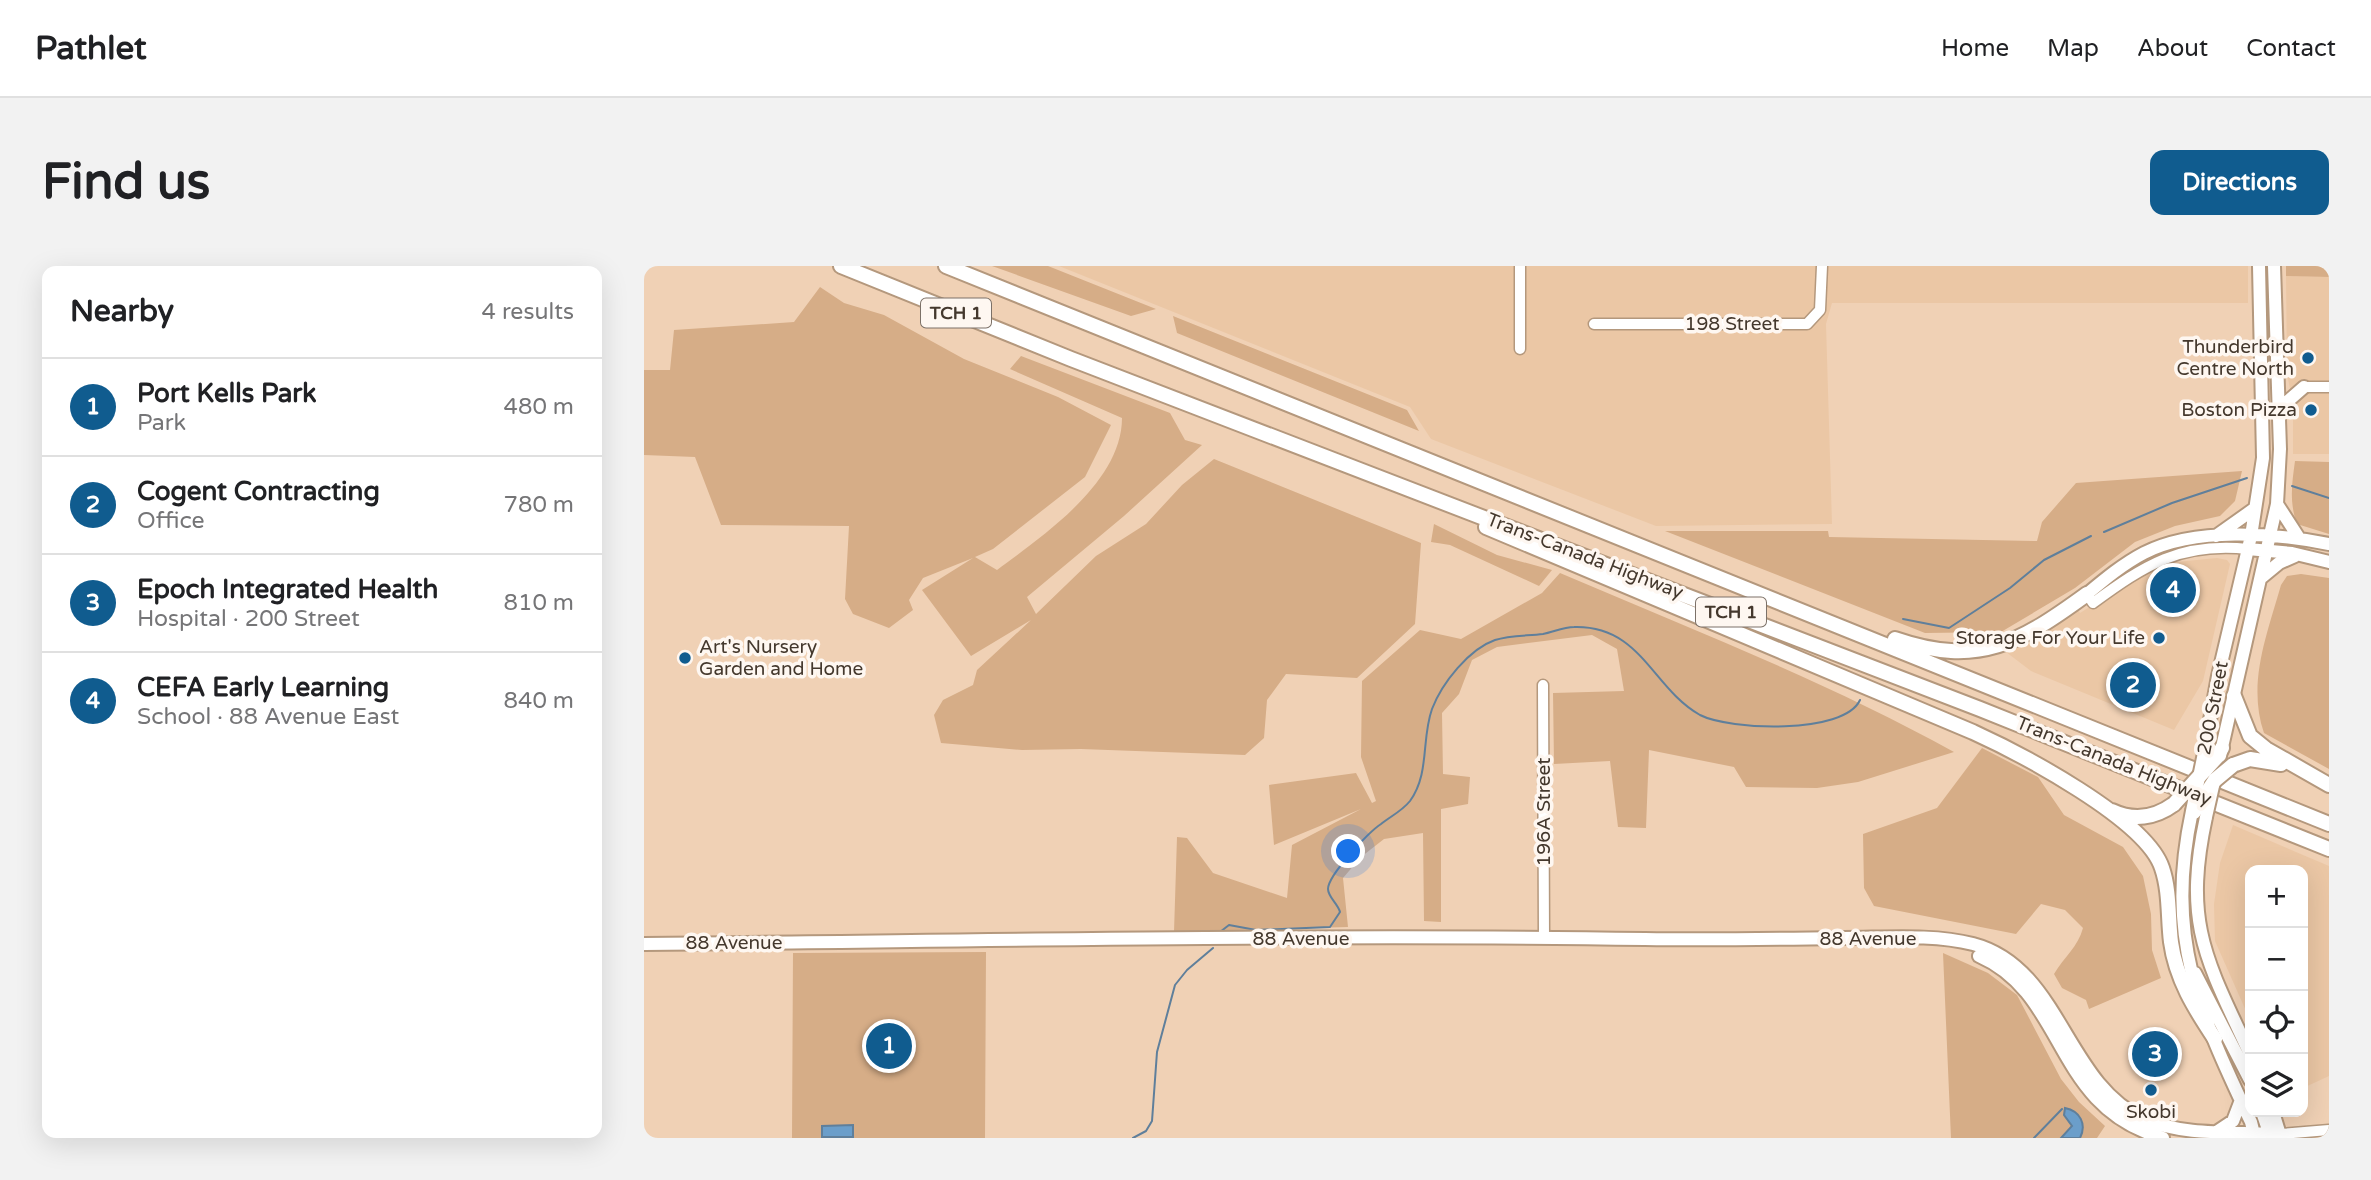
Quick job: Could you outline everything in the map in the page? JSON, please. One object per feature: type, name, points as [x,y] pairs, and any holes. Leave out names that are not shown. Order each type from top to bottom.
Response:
[{"type":"highway","name":"Trans-Canada Highway","points":[[841,266],[1396,485],[1970,705],[2329,849]]},
{"type":"highway","name":"Trans-Canada Highway","points":[[939,266],[970,276]]},
{"type":"highway","name":"Trans-Canada Highway","points":[[946,266],[2329,824]]},
{"type":"highway","points":[[1396,485],[1504,535],[1983,736],[2029,759],[2098,804],[2139,836],[2158,857],[2164,875],[2171,939],[2178,970],[2192,1004],[2215,1039]]},
{"type":"highway","points":[[1770,597],[1909,644],[1953,652],[1989,648],[2021,638],[2090,598]]},
{"type":"highway","points":[[2234,696],[2250,736],[2266,749],[2329,785]]},
{"type":"highway","points":[[2196,815],[2207,779],[2219,757],[2262,759],[2306,771]]},
{"type":"highway","points":[[2098,804],[2119,814],[2141,817],[2157,813],[2174,804],[2207,779]]},
{"type":"main road","name":"200 Street","points":[[2219,757],[2218,676],[2249,543],[2263,458],[2259,266]]},
{"type":"main road","name":"200 Street","points":[[2219,757],[2277,504],[2279,409],[2274,266]]},
{"type":"main road","points":[[2277,378],[2304,387]]},
{"type":"main road","points":[[2279,409],[2304,387]]},
{"type":"main road","points":[[2277,504],[2299,538]]},
{"type":"main road","points":[[2216,536],[2254,509]]},
{"type":"main road","points":[[2090,598],[2142,554],[2181,539],[2216,536],[2249,543],[2268,552],[2329,562]]},
{"type":"main road","points":[[2249,543],[2271,537],[2299,538],[2329,544]]},
{"type":"main road","points":[[2262,577],[2279,563],[2299,555]]},
{"type":"main road","points":[[2196,815],[2181,905],[2188,961],[2215,1039],[2255,1136]]},
{"type":"main road","points":[[2196,815],[2197,921],[2212,971],[2245,1043]]},
{"type":"main road","name":"88 Avenue","points":[[644,944],[1544,938],[1897,938],[1970,943],[2017,969],[2044,1000],[2090,1075],[2122,1107],[2148,1120],[2174,1128],[2276,1136]]},
{"type":"main road","points":[[1958,944],[1997,967],[2022,988],[2081,1082],[2100,1104],[2134,1128],[2163,1138]]},
{"type":"main road","points":[[2188,961],[2210,996],[2245,1070]]},
{"type":"main road","points":[[2218,1131],[2233,1121],[2241,1100]]},
{"type":"main road","points":[[2265,1117],[2276,1136]]},
{"type":"main road","points":[[2274,1117],[2276,1136]]},
{"type":"street","points":[[1520,266],[1520,349]]},
{"type":"street","name":"198 Street","points":[[1594,324],[1807,324],[1819,310],[1822,266]]},
{"type":"street","points":[[2304,387],[2329,387]]},
{"type":"street","points":[[2090,598],[2167,556],[2249,543]]},
{"type":"street","name":"196A Street","points":[[1543,685],[1544,938]]},
{"type":"street","points":[[2276,1136],[2329,1130]]},
{"type":"shaded area","points":[[992,266],[1048,266],[1156,309],[1131,316]]},
{"type":"shaded area","points":[[1059,266],[2248,266],[2248,303],[1832,303],[1826,324],[1832,524],[1656,526],[1431,439],[1410,407]]},
{"type":"shaded area","points":[[2286,266],[2329,266],[2329,277],[2286,276]]},
{"type":"shaded area","name":"Thunderbird Centre North","points":[[2286,276],[2329,277],[2329,454],[2293,454],[2293,403],[2287,374]]},
{"type":"shaded area","points":[[820,287],[844,303],[884,315],[964,359],[1058,397],[1111,425],[1085,477],[993,549],[975,557],[997,570],[1057,523],[1095,485],[1109,464],[1119,441],[1122,418],[1010,369],[1021,356],[1170,413],[1185,440],[1202,445],[1124,516],[1027,597],[1036,614],[1096,556],[1146,524],[1182,485],[1214,459],[1421,543],[1415,624],[1357,678],[1286,674],[1267,700],[1264,738],[1245,755],[1081,749],[1022,750],[941,743],[934,715],[943,700],[973,685],[977,670],[1031,620],[971,656],[922,590],[973,558],[923,578],[909,600],[913,610],[889,628],[853,614],[845,599],[849,526],[721,525],[695,457],[644,455],[644,370],[670,370],[674,330],[794,322]]},
{"type":"shaded area","points":[[1173,316],[1407,410],[1419,431],[1177,333]]},
{"type":"shaded area","points":[[2295,461],[2329,462],[2329,534],[2297,524],[2292,500]]},
{"type":"shaded area","points":[[2242,471],[2235,501],[2220,516],[2175,526],[2135,542],[2075,588],[2001,632],[1925,633],[1665,531],[1828,531],[1829,537],[2037,541],[2042,522],[2076,483]]},
{"type":"shaded area","points":[[1434,524],[1497,555],[1552,570],[1539,586],[1450,545],[1431,542]]},
{"type":"shaded area","points":[[2217,558],[2227,560],[2230,564],[2203,681],[2174,730],[2031,671],[2006,652],[2039,636],[2077,608],[2080,613],[2137,577],[2166,563]]},
{"type":"shaded area","points":[[1560,573],[1809,680],[1954,752],[1858,782],[1817,788],[1746,787],[1734,767],[1649,750],[1646,828],[1618,827],[1610,761],[1554,764],[1553,693],[1624,691],[1617,649],[1592,635],[1497,647],[1472,660],[1459,694],[1442,713],[1443,774],[1470,777],[1468,804],[1441,809],[1441,922],[1424,921],[1423,833],[1384,839],[1361,857],[1343,878],[1348,927],[1174,932],[1177,837],[1187,838],[1213,873],[1287,898],[1292,845],[1361,809],[1274,845],[1269,785],[1356,773],[1372,803],[1376,801],[1361,757],[1362,681],[1420,630],[1461,639],[1542,593]]},
{"type":"shaded area","points":[[2301,574],[2329,578],[2329,769],[2264,733],[2259,714],[2258,677],[2261,659],[2281,585],[2287,576]]},
{"type":"shaded area","points":[[1982,748],[2038,777],[2064,815],[2123,847],[2143,876],[2151,914],[2152,950],[2161,978],[2089,1009],[2086,1000],[2062,988],[2054,974],[2083,928],[2065,910],[2041,904],[2016,934],[1874,906],[1864,888],[1863,834],[1937,808]]},
{"type":"shaded area","points":[[2233,825],[2329,866],[2329,1076],[2308,1086],[2308,865],[2245,865],[2245,1009],[2215,941],[2214,904],[2220,863]]},
{"type":"shaded area","points":[[986,952],[985,1138],[792,1138],[793,953]]},
{"type":"shaded area","points":[[1943,953],[1988,973],[2017,995],[2061,1079],[2079,1102],[2105,1126],[2097,1138],[2080,1138],[2082,1134],[2067,1108],[2064,1111],[2072,1126],[2061,1138],[1951,1138]]},
{"type":"water","points":[[2065,1108],[2075,1112],[2081,1119],[2083,1128],[2080,1138],[2061,1138],[2072,1126],[2064,1115]]},
{"type":"water","points":[[853,1125],[853,1137],[822,1137],[822,1126]]},
{"type":"waterway","points":[[2104,532],[2172,503],[2247,478]]},
{"type":"waterway","points":[[2292,486],[2329,498]]},
{"type":"waterway","points":[[1903,619],[1949,628],[2010,588],[2044,560],[2091,536]]},
{"type":"waterway","points":[[1220,932],[1229,925],[1256,930],[1330,927],[1340,912],[1328,889],[1335,874],[1368,836],[1410,801],[1423,768],[1429,721],[1437,699],[1449,678],[1466,659],[1485,644],[1495,640],[1543,634],[1570,627],[1597,629],[1615,636],[1631,647],[1669,690],[1700,715],[1735,724],[1810,724],[1850,711],[1860,700]]},
{"type":"waterway","points":[[1133,1138],[1146,1131],[1152,1121],[1157,1052],[1175,985],[1187,970],[1213,948]]},
{"type":"waterway","points":[[2034,1138],[2062,1109]]},
{"type":"place","name":"Thunderbird Centre North","points":[[2308,358]]},
{"type":"place","name":"Boston Pizza","points":[[2311,410]]},
{"type":"place","name":"CEFA Early Learning","points":[[2173,590]]},
{"type":"place","name":"Storage For Your Life","points":[[2159,638]]},
{"type":"place","name":"Art's Nursery Garden and Home","points":[[685,658]]},
{"type":"place","name":"Cogent Contracting","points":[[2133,685]]},
{"type":"place","name":"Port Kells Park","points":[[889,1046]]},
{"type":"place","name":"Epoch Integrated Health","points":[[2155,1054]]},
{"type":"place","name":"Skobi","points":[[2151,1090]]}]
